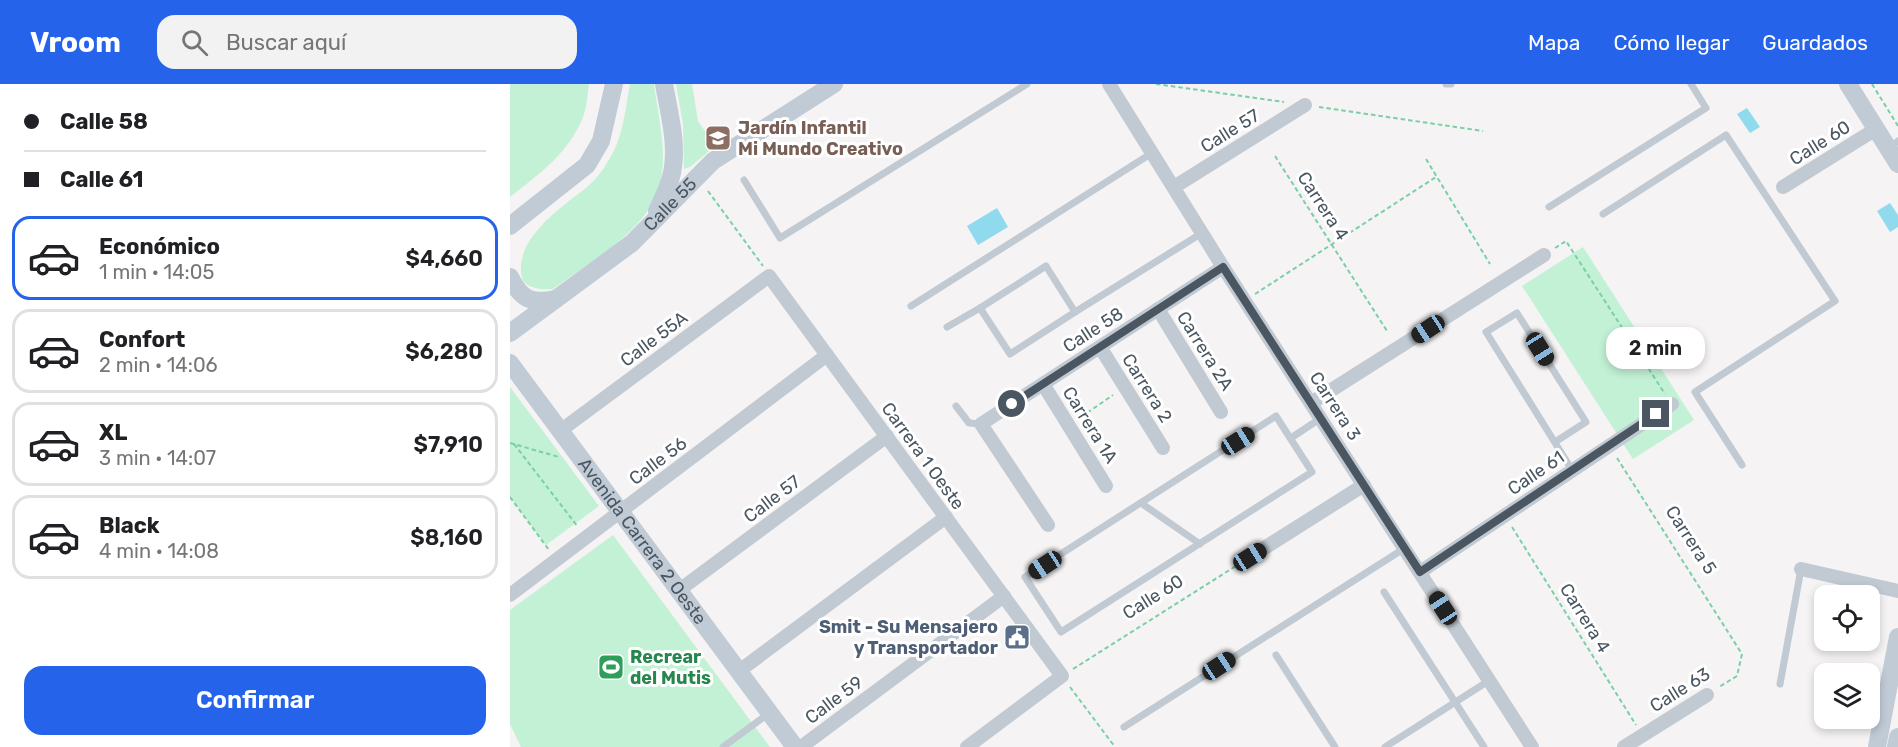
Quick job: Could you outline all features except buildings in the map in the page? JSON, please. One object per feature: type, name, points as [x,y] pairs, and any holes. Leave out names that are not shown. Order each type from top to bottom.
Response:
[{"type":"main road","points":[[510,225],[587,165],[602,141],[614,84]]},
{"type":"main road","points":[[650,226],[668,187],[674,164],[664,84]]},
{"type":"main road","name":"Calle 55","points":[[510,333],[632,243],[713,161],[834,84]]},
{"type":"main road","points":[[1848,84],[1898,164]]},
{"type":"main road","points":[[1861,84],[1898,138]]},
{"type":"main road","points":[[510,241],[529,209]]},
{"type":"main road","points":[[510,277],[520,293],[531,300],[542,302],[556,299]]},
{"type":"main road","name":"Avenida Carrera 2 Oeste","points":[[510,363],[795,747]]},
{"type":"main road","points":[[1877,747],[1898,637]]},
{"type":"main road","points":[[1896,747],[1898,737]]},
{"type":"street","name":"Carrera 3","points":[[1109,84],[1223,267],[1532,747]]},
{"type":"street","name":"Calle 57","points":[[1173,187],[1305,105]]},
{"type":"street","name":"Calle 60","points":[[1784,187],[1876,129]]},
{"type":"street","points":[[1311,404],[1544,255]]},
{"type":"street","name":"Calle 58","points":[[981,424],[1223,267]]},
{"type":"street","name":"Carrera 1 Oeste","points":[[770,276],[1062,676]]},
{"type":"street","name":"Calle 55A","points":[[560,431],[770,276]]},
{"type":"street","name":"Carrera 2A","points":[[1158,309],[1221,412]]},
{"type":"street","name":"Carrera 2","points":[[1100,347],[1163,448]]},
{"type":"street","name":"Calle 56","points":[[510,595],[827,356]]},
{"type":"street","name":"Carrera 1A","points":[[1043,384],[1106,486]]},
{"type":"street","name":"Calle 61","points":[[1420,572],[1672,404]]},
{"type":"street","points":[[981,424],[1047,525]]},
{"type":"street","name":"Calle 57","points":[[678,591],[887,436]]},
{"type":"street","points":[[1250,557],[1364,485]]},
{"type":"street","points":[[739,672],[946,517]]},
{"type":"street","points":[[1801,569],[1898,591]]},
{"type":"street","name":"Calle 59","points":[[801,747],[1004,596]]},
{"type":"street","points":[[967,747],[1062,676]]},
{"type":"street","name":"Calle 63","points":[[1624,747],[1707,695]]},
{"type":"lane","points":[[744,180],[780,238],[1028,84]]},
{"type":"lane","points":[[1549,207],[1706,108],[1691,84]]},
{"type":"lane","points":[[1603,214],[1726,135],[1835,301],[1695,392],[1742,465]]},
{"type":"lane","points":[[911,306],[1152,153]]},
{"type":"lane","points":[[1767,197],[1784,187]]},
{"type":"lane","points":[[980,308],[1010,354],[1202,233]]},
{"type":"lane","points":[[947,327],[1046,266],[1075,312]]},
{"type":"lane","points":[[1555,442],[1586,422],[1517,313],[1486,332],[1572,470]]},
{"type":"lane","points":[[956,406],[969,423],[981,424]]},
{"type":"lane","points":[[1276,416],[1312,472],[1061,632],[1025,577],[1141,503],[1276,416]]},
{"type":"lane","points":[[1291,438],[1321,418]]},
{"type":"lane","points":[[1141,503],[1200,543]]},
{"type":"lane","points":[[1124,727],[1405,548]]},
{"type":"lane","points":[[1780,684],[1801,569]]},
{"type":"lane","points":[[1383,592],[1484,747]]},
{"type":"lane","points":[[1276,655],[1335,747]]},
{"type":"lane","points":[[1385,747],[1490,680]]},
{"type":"lane","points":[[723,747],[770,713]]},
{"type":"path","points":[[1872,84],[1898,138]]},
{"type":"path","name":"Carrera 4","points":[[1275,156],[1387,331]]},
{"type":"path","points":[[1426,159],[1490,264]]},
{"type":"path","points":[[1245,300],[1436,177]]},
{"type":"path","points":[[704,185],[770,276]]},
{"type":"path","points":[[1544,255],[1566,241],[1672,404]]},
{"type":"path","points":[[1068,425],[1126,387]]},
{"type":"path","points":[[512,444],[562,457]]},
{"type":"path","points":[[512,444],[587,538]]},
{"type":"path","name":"Carrera 5","points":[[1609,446],[1742,654]]},
{"type":"path","points":[[510,496],[558,561]]},
{"type":"path","name":"Carrera 4","points":[[1504,515],[1643,735]]},
{"type":"path","name":"Calle 60","points":[[1062,676],[1250,557]]},
{"type":"path","name":"Calle 63","points":[[1707,695],[1737,676],[1742,654]]},
{"type":"path","points":[[1062,676],[1115,747]]},
{"type":"green space","points":[[510,84],[589,84],[584,113],[569,142],[552,162],[510,197]]},
{"type":"green space","points":[[630,84],[654,84],[663,156],[661,180],[656,197],[646,213],[618,242],[553,289],[529,286],[523,281],[521,266],[524,252],[531,239],[552,215],[589,185],[605,166],[617,145]]},
{"type":"green space","points":[[676,84],[692,84],[698,121],[715,146],[690,167],[684,169],[683,124]]},
{"type":"green space","points":[[1583,247],[1694,420],[1633,459],[1522,286]]},
{"type":"green space","points":[[510,387],[599,506],[546,545],[510,497]]},
{"type":"green space","name":"Recrear del Mutis","points":[[613,535],[770,747],[521,747],[510,724],[510,610]]},
{"type":"water","points":[[1747,108],[1760,127],[1750,133],[1737,114]]},
{"type":"water","points":[[1890,203],[1898,215],[1898,227],[1890,232],[1877,211]]},
{"type":"water","points":[[997,208],[1008,227],[978,245],[967,226]]},
{"type":"place","name":"Jardín Infantil Mi Mundo Creativo","points":[[718,138]]},
{"type":"place","name":"Smit - Su Mensajero y Transportador","points":[[1017,637]]},
{"type":"place","name":"Recrear del Mutis","points":[[611,667]]},
{"type":"route","points":[[1012,404],[1223,267],[1420,572],[1656,414]]}]
